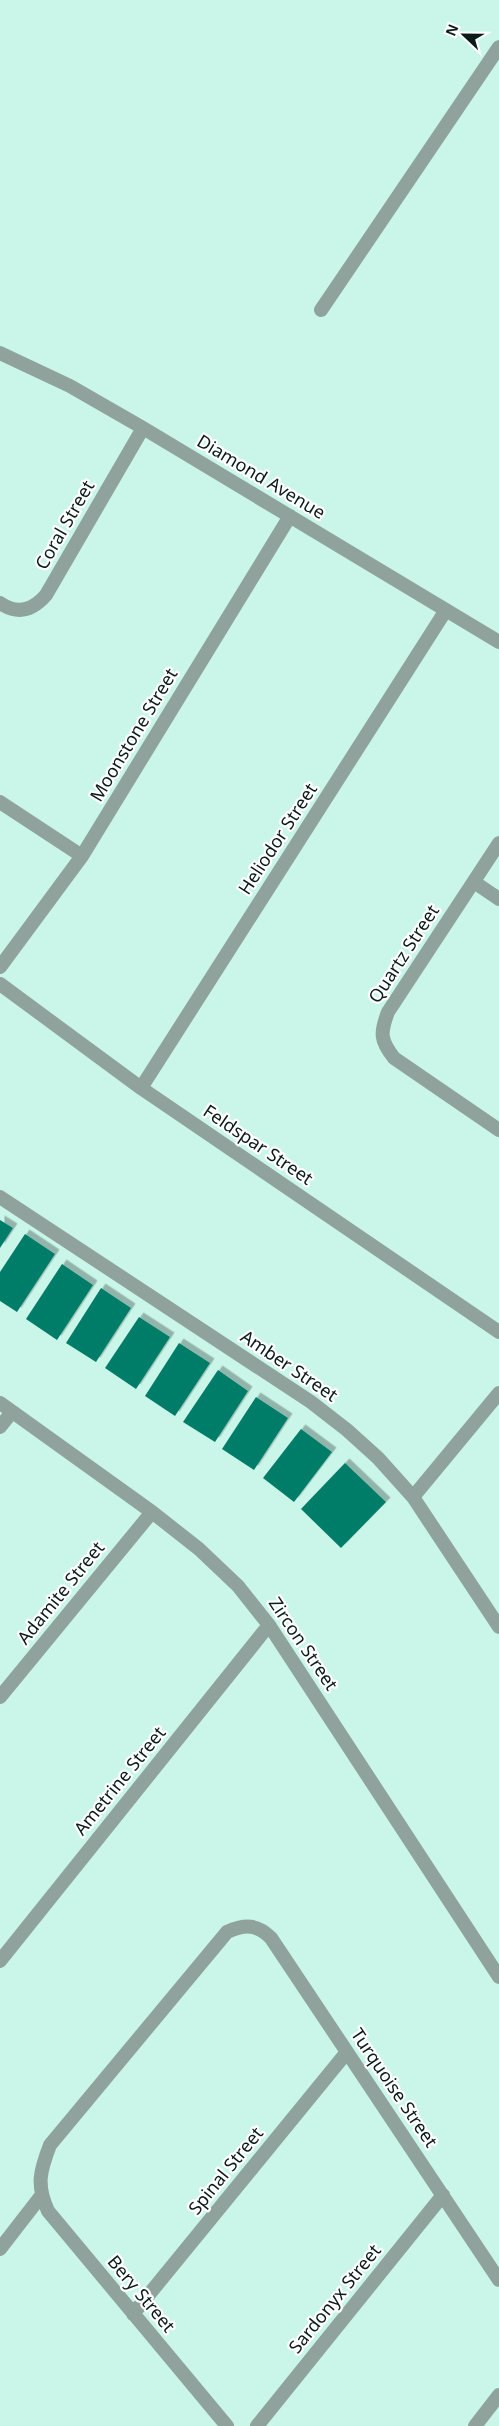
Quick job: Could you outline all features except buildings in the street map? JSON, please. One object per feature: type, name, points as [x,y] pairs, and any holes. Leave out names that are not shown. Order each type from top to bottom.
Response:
[{"type":"street","points":[[321,310],[499,47]]},
{"type":"street","name":"Diamond Avenue","points":[[0,353],[70,386],[143,428],[499,642]]},
{"type":"street","name":"Coral Street","points":[[0,603],[17,610],[26,610],[39,603],[46,595],[143,428]]},
{"type":"street","name":"Moonstone Street","points":[[0,967],[82,856],[290,516]]},
{"type":"street","name":"Heliodor Street","points":[[141,1088],[446,610]]},
{"type":"street","points":[[0,802],[82,856]]},
{"type":"street","name":"Quartz Street","points":[[499,843],[388,1012],[382,1036],[385,1047],[394,1058],[499,1130]]},
{"type":"street","points":[[474,882],[499,899]]},
{"type":"street","name":"Feldspar Street","points":[[0,984],[141,1088],[499,1332]]},
{"type":"street","name":"Amber Street","points":[[0,1197],[311,1402],[347,1430],[378,1458],[413,1497],[499,1627]]},
{"type":"street","points":[[413,1497],[499,1394]]},
{"type":"street","name":"Zircon Street","points":[[0,1403],[152,1512],[199,1549],[238,1586],[269,1625],[499,1977]]},
{"type":"street","points":[[0,1427],[12,1412]]},
{"type":"street","name":"Adamite Street","points":[[0,1697],[152,1512]]},
{"type":"street","name":"Ametrine Street","points":[[0,1961],[269,1625]]},
{"type":"street","name":"Turquoise Street","points":[[251,1925],[262,1929],[271,1938],[499,2280]]},
{"type":"street","name":"Bery Street","points":[[227,2426],[48,2211],[41,2196],[40,2179],[50,2145],[227,1932],[238,1927],[251,1925]]},
{"type":"street","name":"Spinal Street","points":[[133,2314],[347,2052]]},
{"type":"street","name":"Sardonyx Street","points":[[257,2426],[443,2195]]},
{"type":"street","points":[[0,2249],[41,2196]]},
{"type":"street","points":[[475,2426],[499,2396]]}]
